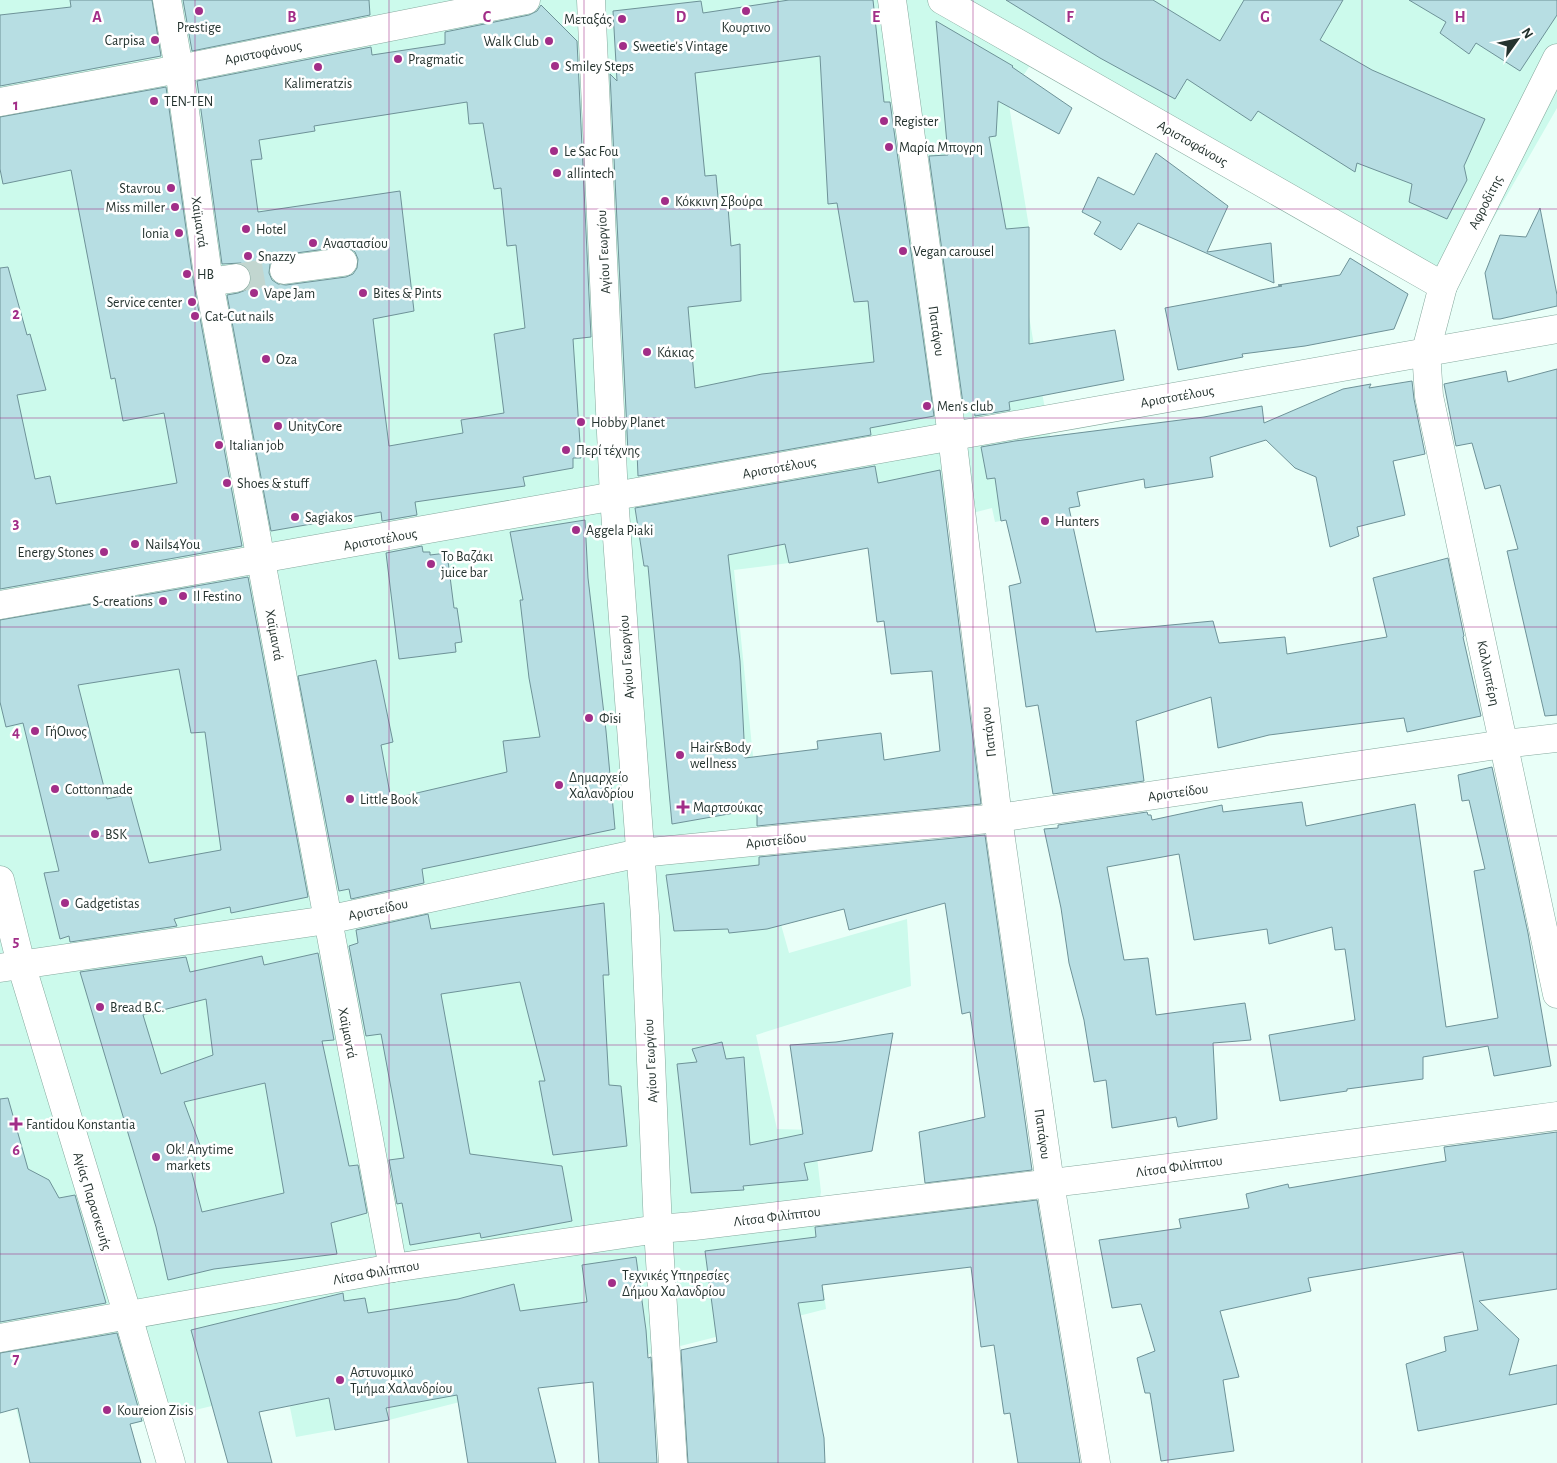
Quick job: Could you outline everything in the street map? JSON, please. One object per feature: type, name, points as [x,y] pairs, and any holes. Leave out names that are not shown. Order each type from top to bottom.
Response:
[{"type":"street","name":"Χαϊμαντά","points":[[168,0],[209,282],[392,1268]]},
{"type":"street","name":"Αριστοφάνους","points":[[0,102],[179,69],[526,0]]},
{"type":"street","name":"Αγίου Γεωργίου","points":[[591,0],[614,497],[645,916],[658,1228],[673,1463]]},
{"type":"street","name":"Παπάγου","points":[[892,0],[952,436],[998,818],[1050,1183],[1096,1463]]},
{"type":"street","name":"Αριστοφάνους","points":[[942,0],[1443,286]]},
{"type":"street","name":"Αφροδίτης","points":[[1426,351],[1443,286],[1557,58]]},
{"type":"street","points":[[284,270],[343,262]]},
{"type":"street","points":[[209,282],[236,278]]},
{"type":"street","name":"Αριστοτέλους","points":[[0,605],[1557,329]]},
{"type":"street","name":"Καλλισπέρη","points":[[1426,351],[1429,396],[1557,994]]},
{"type":"street","name":"Αριστείδου","points":[[10,966],[327,920],[640,853],[998,818],[1504,744],[1557,738]]},
{"type":"street","name":"Αγίας Παρασκευής","points":[[0,880],[10,966],[128,1316],[171,1463]]},
{"type":"street","name":"Λίτσα Φιλίππου","points":[[0,1338],[392,1268],[658,1228],[704,1225],[1050,1183],[1557,1116]]},
{"type":"shaded area","points":[[0,0],[1557,0],[1557,108],[1446,301],[1042,47],[1008,99],[1029,227],[1029,316],[1043,398],[1051,441],[1068,438],[1080,506],[995,522],[992,508],[949,519],[867,534],[868,548],[789,563],[734,570],[764,864],[789,953],[907,919],[911,986],[756,1035],[777,1129],[814,1130],[821,1192],[815,1225],[826,1309],[389,1420],[296,1437],[286,1388],[26,1447],[0,1347]]},
{"type":"building","points":[[70,0],[152,0],[161,56],[0,86],[0,15],[71,7]]},
{"type":"building","points":[[183,0],[369,0],[370,15],[192,51]]},
{"type":"building","points":[[789,0],[873,0],[884,102],[890,102],[934,416],[870,428],[871,435],[638,476],[637,452],[628,453],[610,74],[617,81],[613,11],[701,1],[703,13]],"holes":[[[820,56],[828,204],[837,203],[854,302],[868,301],[874,362],[762,374],[695,388],[688,307],[741,301],[740,244],[731,246],[728,207],[719,208],[716,175],[705,176],[695,73]]]},
{"type":"building","points":[[1006,0],[1153,0],[1220,41],[1244,0],[1343,0],[1320,40],[1372,70],[1485,119],[1464,166],[1467,180],[1447,219],[1409,202],[1412,184],[1357,163],[1355,172],[1258,111],[1251,121],[1187,79],[1175,99],[1100,58]]},
{"type":"building","points":[[1409,0],[1557,0],[1557,15],[1520,71],[1476,43],[1469,54],[1440,33],[1446,22]]},
{"type":"building","points":[[541,5],[577,41],[591,337],[573,339],[581,458],[573,458],[573,468],[523,477],[525,486],[415,502],[417,515],[382,521],[381,512],[271,531],[227,295],[246,290],[251,283],[251,275],[248,268],[241,263],[222,264],[197,81],[371,47],[372,55],[445,44],[445,32],[529,15],[537,11]],"holes":[[[467,102],[469,124],[483,123],[494,189],[501,188],[507,246],[516,245],[525,328],[494,334],[504,413],[461,420],[463,433],[389,446],[373,319],[414,311],[400,191],[258,212],[251,160],[262,159],[259,140],[315,131],[314,126]],[[341,247],[349,248],[355,252],[358,259],[357,268],[353,274],[346,277],[286,285],[278,284],[272,280],[269,273],[270,264],[274,258],[281,255]]]},
{"type":"building","points":[[936,21],[1013,66],[1072,108],[1059,134],[998,101],[996,136],[989,137],[1006,229],[1029,227],[1029,344],[1115,330],[1124,380],[1009,402],[1010,410],[975,416],[974,409],[964,411],[929,156],[948,155]]},
{"type":"building","points":[[166,87],[194,285],[242,546],[0,589],[0,268],[8,267],[27,335],[30,334],[46,390],[17,395],[35,479],[50,476],[56,504],[177,483],[164,413],[123,421],[115,378],[111,379],[71,170],[3,184],[0,169],[0,117]]},
{"type":"building","points":[[1156,153],[1228,206],[1207,252],[1271,243],[1274,283],[1138,223],[1121,250],[1094,234],[1101,222],[1082,212],[1098,177],[1134,195]]},
{"type":"building","points":[[1540,208],[1557,295],[1557,306],[1493,319],[1485,273],[1500,235],[1526,237]]},
{"type":"building","points":[[1350,258],[1408,294],[1394,329],[1305,346],[1242,354],[1243,357],[1178,370],[1165,308],[1282,286],[1278,285],[1340,275]]},
{"type":"building","points":[[1557,369],[1557,715],[1545,716],[1507,551],[1518,549],[1500,485],[1485,489],[1472,443],[1456,446],[1444,384],[1506,371],[1508,382]]},
{"type":"building","points":[[1412,381],[1425,454],[1393,461],[1405,515],[1357,527],[1359,536],[1330,547],[1316,477],[1295,468],[1266,440],[1210,457],[1213,477],[1145,488],[1144,479],[1077,492],[1080,506],[1069,508],[1096,632],[1213,621],[1219,643],[1285,637],[1287,654],[1387,637],[1373,578],[1448,558],[1481,716],[1407,732],[1404,718],[1269,735],[1218,748],[1211,697],[1136,721],[1144,781],[1053,794],[1038,705],[1026,707],[1009,586],[1021,583],[1006,520],[1001,521],[995,478],[987,479],[981,447],[1204,417],[1262,406],[1264,423],[1343,389],[1371,384],[1369,388]]},
{"type":"building","points":[[875,466],[878,483],[940,470],[981,804],[757,826],[757,809],[672,824],[648,566],[644,566],[635,508]],"holes":[[[785,544],[789,563],[868,548],[877,622],[884,621],[891,674],[932,671],[940,751],[884,760],[881,733],[817,741],[818,749],[745,758],[740,661],[728,555]]]},
{"type":"building","points":[[585,520],[588,578],[606,731],[615,829],[422,869],[424,883],[351,899],[349,889],[339,891],[298,676],[376,660],[393,742],[381,745],[391,799],[507,772],[503,741],[540,737],[529,678],[520,600],[523,600],[510,532]]},
{"type":"building","points":[[422,546],[423,552],[430,552],[430,555],[447,553],[454,608],[457,608],[462,642],[455,643],[456,652],[399,659],[386,553]]},
{"type":"building","points":[[248,577],[308,897],[231,913],[230,907],[174,919],[177,926],[70,942],[69,936],[60,939],[44,873],[59,871],[23,723],[6,727],[0,702],[0,620]],"holes":[[[179,669],[191,733],[205,732],[221,850],[149,863],[130,794],[107,799],[78,685]]]},
{"type":"building","points":[[1492,767],[1528,933],[1551,1066],[1494,1076],[1488,1046],[1423,1057],[1423,1079],[1347,1089],[1347,1091],[1280,1101],[1269,1035],[1355,1020],[1345,949],[1335,950],[1332,927],[1269,944],[1267,929],[1194,940],[1179,854],[1107,867],[1124,960],[1148,958],[1156,1015],[1245,1003],[1251,1040],[1213,1043],[1217,1119],[1178,1127],[1176,1117],[1112,1128],[1106,1080],[1094,1082],[1084,1020],[1069,963],[1061,908],[1044,829],[1058,828],[1058,825],[1147,812],[1148,815],[1151,815],[1152,820],[1222,805],[1223,812],[1302,802],[1306,826],[1415,804],[1446,1027],[1498,1018],[1474,871],[1485,869],[1469,800],[1462,801],[1458,775]]},
{"type":"building","points":[[985,835],[1032,1170],[925,1183],[919,1132],[985,1117],[970,1012],[962,1014],[945,903],[849,930],[844,909],[767,929],[729,933],[728,929],[674,931],[666,875],[759,865],[759,857]]},
{"type":"building","points":[[604,903],[609,975],[603,975],[609,1085],[621,1086],[627,1146],[553,1155],[539,1081],[545,1081],[520,982],[441,994],[470,1154],[562,1166],[572,1221],[481,1238],[480,1233],[410,1245],[402,1203],[397,1204],[389,1160],[404,1158],[381,1034],[366,1036],[349,946],[358,943],[356,930],[428,914],[431,929]]},
{"type":"building","points":[[318,953],[334,1040],[322,1041],[349,1166],[358,1165],[367,1213],[331,1223],[337,1254],[214,1269],[168,1280],[156,1227],[80,972],[186,957],[190,972],[262,956],[264,965]],"holes":[[[206,999],[213,1055],[161,1074],[143,1015]],[[265,1083],[284,1193],[202,1212],[187,1154],[201,1148],[184,1102]]]},
{"type":"building","points":[[893,1033],[872,1151],[804,1163],[808,1180],[743,1186],[744,1190],[691,1193],[677,1064],[697,1062],[692,1049],[722,1042],[726,1059],[744,1057],[750,1145],[803,1134],[790,1045],[836,1042]]},
{"type":"building","points":[[8,1098],[28,1169],[49,1180],[59,1198],[75,1195],[106,1303],[0,1322],[0,1099]]},
{"type":"building","points":[[1557,1132],[1557,1289],[1479,1301],[1519,1339],[1509,1375],[1557,1365],[1557,1404],[1418,1431],[1406,1364],[1446,1351],[1444,1337],[1478,1330],[1463,1252],[1308,1278],[1311,1291],[1220,1311],[1239,1377],[1223,1380],[1234,1451],[1161,1461],[1150,1393],[1145,1393],[1137,1358],[1155,1351],[1141,1304],[1112,1308],[1099,1240],[1181,1228],[1179,1219],[1249,1208],[1246,1194],[1288,1184],[1289,1188],[1446,1161],[1444,1147]]},
{"type":"building","points":[[1037,1200],[1080,1463],[1018,1463],[1010,1413],[1004,1414],[994,1345],[981,1347],[971,1267],[822,1285],[824,1300],[798,1303],[824,1438],[825,1463],[688,1463],[681,1350],[717,1342],[705,1251],[816,1237],[815,1227]]},
{"type":"building","points":[[636,1257],[648,1358],[651,1357],[657,1463],[599,1463],[593,1382],[538,1388],[556,1463],[468,1463],[457,1395],[386,1408],[389,1420],[335,1430],[329,1398],[259,1412],[272,1463],[228,1463],[191,1330],[343,1293],[344,1301],[365,1298],[368,1313],[458,1299],[514,1284],[520,1311],[587,1302],[582,1265]]},
{"type":"building","points":[[117,1333],[142,1421],[130,1424],[141,1463],[30,1463],[18,1408],[0,1413],[0,1353]]},
{"type":"tunnel","points":[[236,278],[284,270]]},
{"type":"place","name":"Prestige","points":[[199,11]]},
{"type":"place","name":"Κουρτινο","points":[[746,11]]},
{"type":"place","name":"Μεταξάς","points":[[622,19]]},
{"type":"place","name":"Carpisa","points":[[155,40]]},
{"type":"place","name":"Walk Club","points":[[549,41]]},
{"type":"place","name":"Sweetie's Vintage","points":[[623,46]]},
{"type":"place","name":"Pragmatic","points":[[398,59]]},
{"type":"place","name":"Smiley Steps","points":[[555,66]]},
{"type":"place","name":"Kalimeratzis","points":[[318,67]]},
{"type":"place","name":"ΤΕΝ-ΤΕΝ","points":[[154,101]]},
{"type":"place","name":"Register","points":[[884,121]]},
{"type":"place","name":"Μαρία Μπογρη","points":[[889,147]]},
{"type":"place","name":"Le Sac Fou","points":[[554,151]]},
{"type":"place","name":"allintech","points":[[557,173]]},
{"type":"place","name":"Stavrou","points":[[171,188]]},
{"type":"place","name":"Κόκκινη Σβούρα","points":[[665,201]]},
{"type":"place","name":"Miss miller","points":[[175,207]]},
{"type":"place","name":"Hotel","points":[[246,229]]},
{"type":"place","name":"Ionia","points":[[179,233]]},
{"type":"place","name":"Αναστασίου","points":[[313,243]]},
{"type":"place","name":"Vegan carousel","points":[[903,251]]},
{"type":"place","name":"Snazzy","points":[[248,256]]},
{"type":"place","name":"HB","points":[[187,274]]},
{"type":"place","name":"Vape Jam","points":[[254,293]]},
{"type":"place","name":"Bites & Pints","points":[[363,293]]},
{"type":"place","name":"Service center","points":[[192,302]]},
{"type":"place","name":"Cat-Cut nails","points":[[195,316]]},
{"type":"place","name":"Κάκιας","points":[[647,352]]},
{"type":"place","name":"Oza","points":[[266,359]]},
{"type":"place","name":"Men's club","points":[[927,406]]},
{"type":"place","name":"Hobby Planet","points":[[581,422]]},
{"type":"place","name":"UnityCore","points":[[278,426]]},
{"type":"place","name":"Italian job","points":[[219,445]]},
{"type":"place","name":"Περί τέχνης","points":[[566,450]]},
{"type":"place","name":"Shoes & stuff","points":[[227,483]]},
{"type":"place","name":"Sagiakos","points":[[295,517]]},
{"type":"place","name":"Hunters","points":[[1045,521]]},
{"type":"place","name":"Aggela Piaki","points":[[576,530]]},
{"type":"place","name":"Nails4You","points":[[135,544]]},
{"type":"place","name":"Energy Stones","points":[[104,552]]},
{"type":"place","name":"Το Βαζάκι juice bar","points":[[431,564]]},
{"type":"place","name":"Il Festino","points":[[183,596]]},
{"type":"place","name":"S-creations","points":[[163,601]]},
{"type":"place","name":"Φïsi","points":[[589,718]]},
{"type":"place","name":"ΓήΟινος","points":[[35,731]]},
{"type":"place","name":"Hair&Body wellness","points":[[680,755]]},
{"type":"place","name":"Δημαρχείο Χαλανδρίου","points":[[559,785]]},
{"type":"place","name":"Cottonmade","points":[[55,789]]},
{"type":"place","name":"Little Book","points":[[350,799]]},
{"type":"place","name":"Μαρτσούκας","points":[[683,807]]},
{"type":"place","name":"BSK","points":[[95,834]]},
{"type":"place","name":"Gadgetistas","points":[[65,903]]},
{"type":"place","name":"Bread B.C.","points":[[100,1007]]},
{"type":"place","name":"Fantidou Konstantia","points":[[16,1124]]},
{"type":"place","name":"Ok! Anytime markets","points":[[156,1157]]},
{"type":"place","name":"Τεχνικές Υπηρεσίες Δήμου Χαλανδρίου","points":[[612,1283]]},
{"type":"place","name":"Αστυνομικό Τμήμα Χαλανδρίου","points":[[340,1380]]},
{"type":"place","name":"Koureion Zisis","points":[[107,1410]]}]
